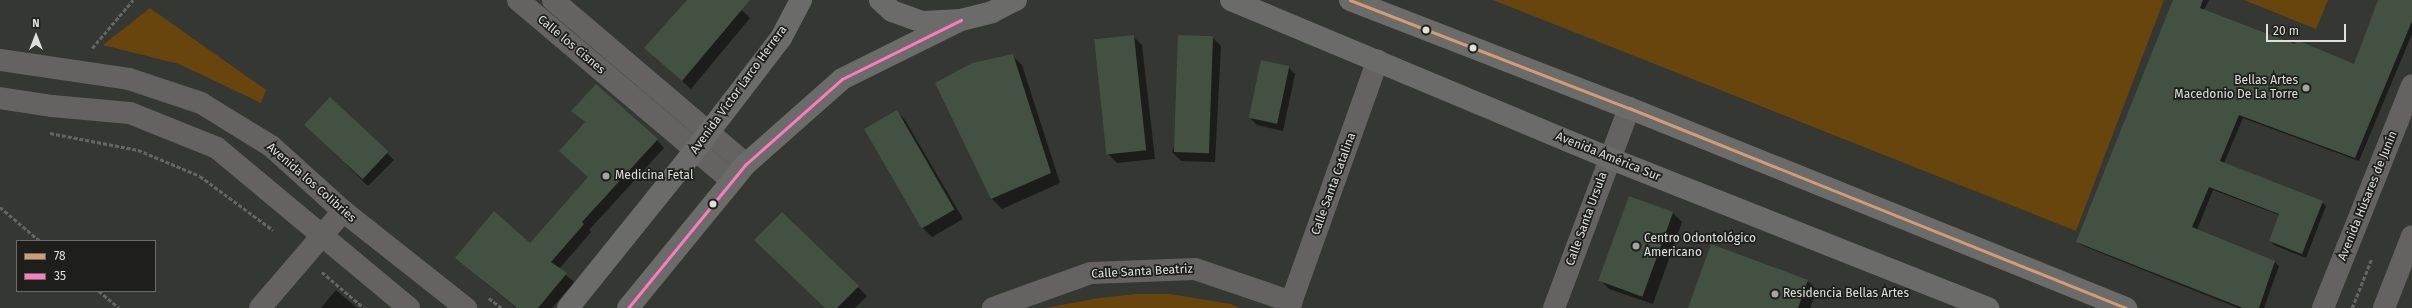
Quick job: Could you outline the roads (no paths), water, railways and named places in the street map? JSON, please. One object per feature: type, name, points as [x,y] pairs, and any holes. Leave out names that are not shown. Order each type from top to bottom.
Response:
[{"type":"main road","name":"Avenida Víctor Larco Herrera","points":[[568,308],[695,150],[781,38],[801,0]]},
{"type":"main road","points":[[880,0],[892,11],[923,22],[960,20],[992,12],[1017,0]]},
{"type":"main road","name":"Avenida América Sur","points":[[1231,0],[1378,60],[1609,158],[1988,308]]},
{"type":"main road","points":[[1362,2],[2126,308]]},
{"type":"main road","points":[[628,308],[746,164],[842,79],[960,20]]},
{"type":"street","name":"Calle los Cisnes","points":[[518,0],[732,182]]},
{"type":"street","name":"Calle los Cisnes","points":[[553,0],[746,164]]},
{"type":"street","name":"Avenida los Colibries","points":[[0,60],[129,78],[201,103],[271,146],[343,211],[466,308]]},
{"type":"street","name":"Calle Santa Catalina","points":[[1291,305],[1378,60]]},
{"type":"street","points":[[624,90],[639,73]]},
{"type":"street","name":"Avenida Húsares de Junín","points":[[2323,308],[2412,85]]},
{"type":"street","points":[[0,98],[52,106],[130,113],[217,148],[409,308]]},
{"type":"street","name":"Calle Santa Ursula","points":[[1554,308],[1629,108]]},
{"type":"street","points":[[260,308],[343,211]]},
{"type":"street","points":[[2384,308],[2412,236]]},
{"type":"street","name":"Calle Santa Beatriz","points":[[993,308],[1091,273],[1195,269],[1291,305]]},
{"type":"place","name":"Bellas Artes Macedonio De La Torre","points":[[2306,88]]},
{"type":"place","name":"Medicina Fetal","points":[[606,176]]},
{"type":"place","name":"Centro Odontológico Americano","points":[[1636,246]]},
{"type":"place","name":"Residencia Bellas Artes","points":[[1775,294]]}]
